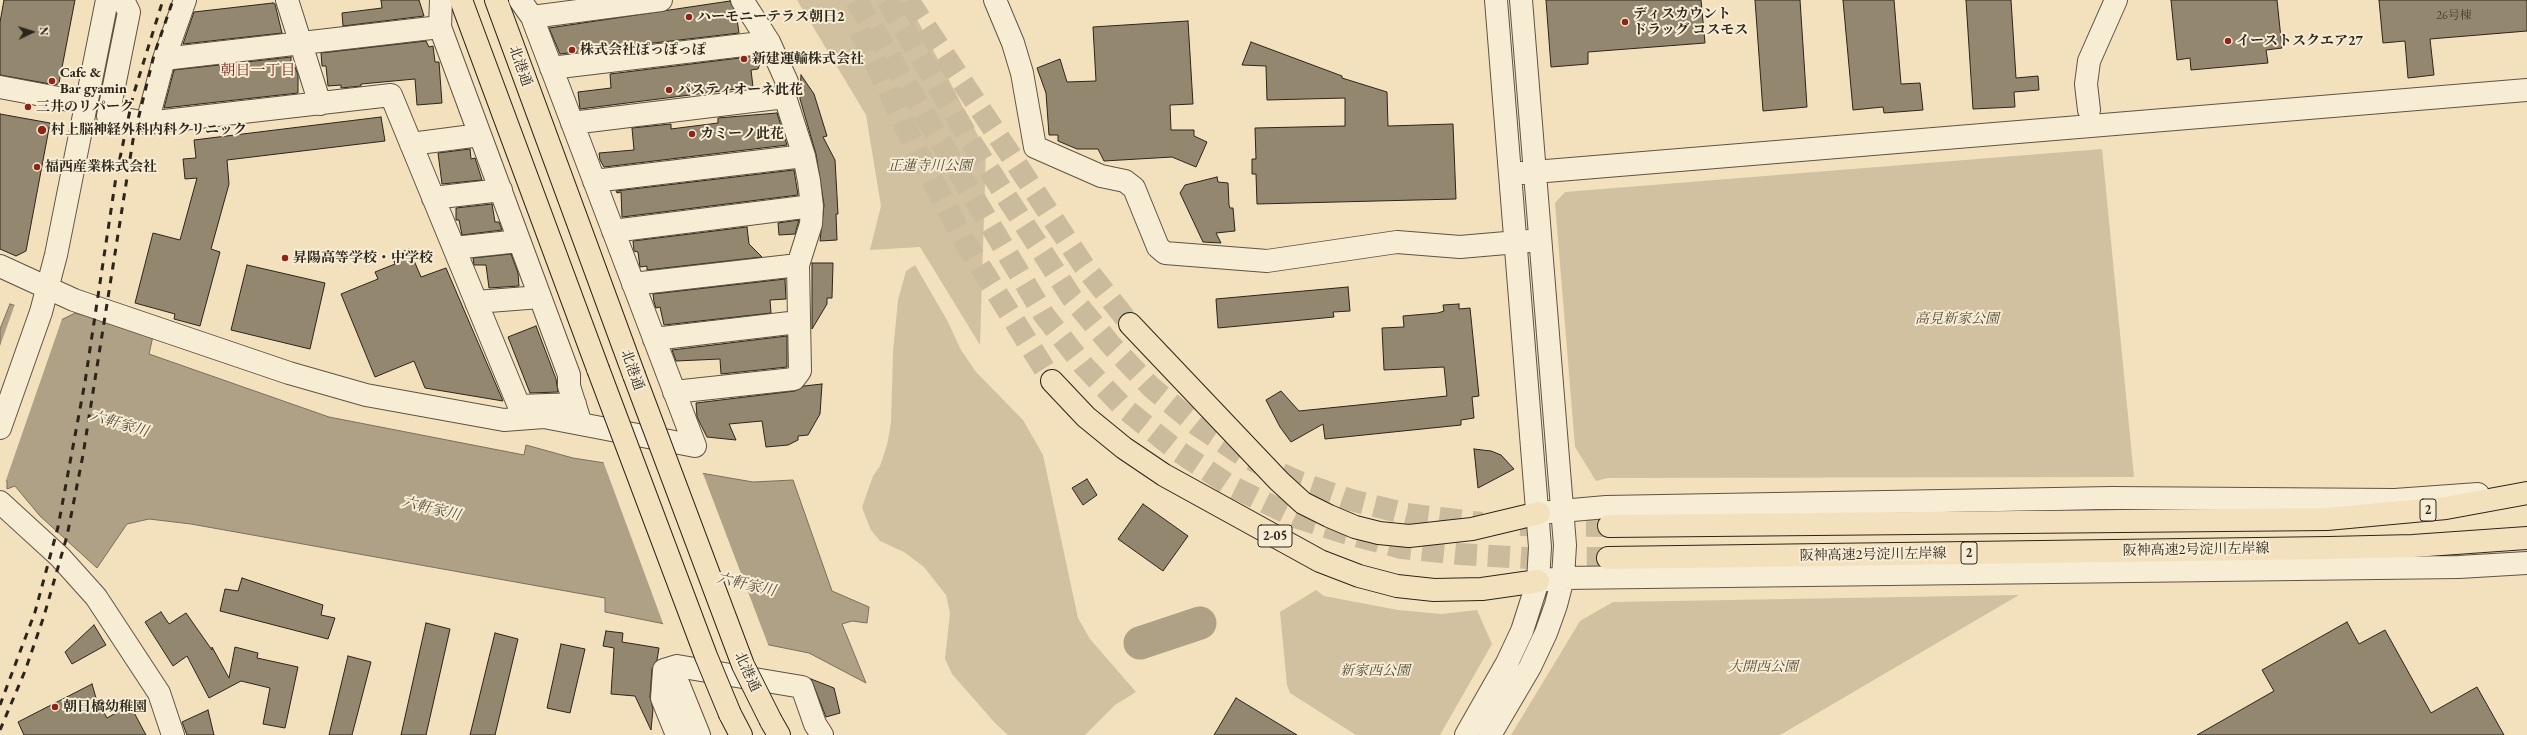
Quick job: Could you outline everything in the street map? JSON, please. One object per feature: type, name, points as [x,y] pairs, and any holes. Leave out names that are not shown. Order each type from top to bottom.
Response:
[{"type":"main road","points":[[461,0],[703,649],[730,714],[741,735]]},
{"type":"main road","name":"北港通","points":[[496,0],[742,665],[775,728]]},
{"type":"main road","points":[[1130,324],[1279,480],[1303,503],[1329,516],[1379,533],[1409,536],[1472,529],[1539,513]]},
{"type":"main road","name":"2-05","points":[[1052,381],[1086,417],[1124,448],[1157,471],[1320,561],[1359,576],[1397,586],[1434,590],[1482,589],[1538,581]]},
{"type":"main road","name":"阪神高速2号淀川左岸線","points":[[1608,526],[2327,519],[2446,508],[2527,493]]},
{"type":"main road","name":"阪神高速2号淀川左岸線","points":[[1608,558],[2329,548],[2413,546],[2527,538]]},
{"type":"street","points":[[0,428],[41,312],[56,255],[107,0]]},
{"type":"street","points":[[123,0],[129,12],[108,116],[147,123],[391,95],[519,406],[577,414],[695,446],[551,68],[526,8],[661,0]]},
{"type":"street","points":[[147,123],[164,58],[185,0]]},
{"type":"street","points":[[287,0],[320,104]]},
{"type":"street","points":[[441,0],[440,28],[569,375],[569,386],[577,414]]},
{"type":"street","points":[[674,392],[794,379],[800,371],[798,265],[811,224],[812,206],[804,156],[785,98],[787,82],[768,42],[742,0]]},
{"type":"street","points":[[995,0],[1014,42],[1022,73],[1035,147],[1101,176],[1125,181],[1134,188],[1158,247],[1165,252],[1267,262],[1397,242],[1460,247],[1541,241]]},
{"type":"street","points":[[1466,735],[1507,663],[1522,631],[1538,581],[1540,547],[1539,513],[1496,0]]},
{"type":"street","points":[[1490,735],[1530,667],[1546,633],[1556,605],[1563,578],[1565,545],[1564,510],[1521,0]]},
{"type":"street","points":[[2089,110],[2086,84],[2089,61],[2116,0]]},
{"type":"street","points":[[164,58],[440,28]]},
{"type":"street","points":[[551,68],[768,42]]},
{"type":"street","points":[[0,87],[86,103]]},
{"type":"street","points":[[1510,174],[2527,90]]},
{"type":"street","points":[[572,123],[785,98]]},
{"type":"street","points":[[411,144],[480,135]]},
{"type":"street","points":[[594,180],[804,156]]},
{"type":"street","points":[[433,198],[501,190]]},
{"type":"street","points":[[613,231],[812,206]]},
{"type":"street","points":[[454,248],[519,241]]},
{"type":"street","points":[[633,284],[798,265]]},
{"type":"street","points":[[0,266],[74,300],[267,366],[366,395],[504,420],[577,414]]},
{"type":"street","points":[[476,302],[540,296]]},
{"type":"street","points":[[654,339],[798,322]]},
{"type":"street","points":[[1539,513],[1614,507],[2111,498],[2395,500],[2477,494],[2527,486]]},
{"type":"street","points":[[0,502],[60,557],[96,597],[159,693],[173,735]]},
{"type":"street","points":[[1538,581],[1563,578],[2459,567],[2527,563]]},
{"type":"street","points":[[692,734],[674,673],[677,666],[802,687],[815,724],[822,735]]},
{"type":"green space","name":"正蓮寺川公園","points":[[797,0],[907,0],[986,151],[980,345],[920,247],[870,250],[881,206],[866,115]]},
{"type":"green space","name":"高見新家公園","points":[[2102,149],[2134,477],[1607,478],[1596,481],[1575,447],[1555,203],[1565,192]]},
{"type":"green space","points":[[915,265],[947,320],[961,350],[976,372],[1023,420],[1043,455],[1078,618],[1090,639],[1136,692],[1115,705],[1085,735],[1008,735],[995,723],[952,674],[945,659],[950,613],[946,595],[924,567],[904,552],[880,541],[871,530],[862,507],[873,476],[880,466],[887,445],[891,423],[893,352],[898,300],[906,271]]},
{"type":"green space","name":"新家西公園","points":[[1316,590],[1324,596],[1398,610],[1441,614],[1477,610],[1492,644],[1440,735],[1356,735],[1290,693],[1287,685],[1280,612]]},
{"type":"green space","name":"大開西公園","points":[[2019,595],[1780,735],[1511,735],[1580,621],[1613,602]]},
{"type":"water","name":"六軒家川","points":[[10,304],[61,320],[75,313],[153,336],[149,354],[329,417],[524,455],[526,445],[573,458],[605,463],[695,472],[753,482],[793,480],[832,591],[869,607],[867,623],[852,621],[842,624],[866,683],[809,653],[605,612],[605,598],[191,524],[149,519],[127,524],[97,568],[40,516],[15,486],[7,489],[7,481],[0,479],[0,329]]},
{"type":"pier","points":[[15,304],[62,319],[5,483],[0,481],[0,346]]},
{"type":"pier","points":[[603,461],[702,471],[769,647],[664,626]]},
{"type":"building","points":[[4,0],[75,0],[59,83],[56,85],[0,75],[0,22]]},
{"type":"building","points":[[381,0],[419,0],[424,16],[343,26],[342,13],[382,8]]},
{"type":"building","name":"ディスカウント ドラッグ コスモス","points":[[1546,0],[1701,0],[1705,43],[1588,52],[1588,64],[1551,67]]},
{"type":"building","points":[[1755,0],[1800,0],[1807,107],[1763,111]]},
{"type":"building","points":[[1843,0],[1894,0],[1901,84],[1920,83],[1923,110],[1884,113],[1883,107],[1853,110]]},
{"type":"building","points":[[1966,0],[2011,0],[2016,78],[2038,76],[2039,90],[2014,92],[2015,107],[1973,109]]},
{"type":"building","name":"イーストスクエア27","points":[[2171,0],[2277,0],[2282,48],[2266,50],[2268,63],[2191,70],[2190,58],[2177,60]]},
{"type":"building","points":[[2379,0],[2527,0],[2527,31],[2430,39],[2434,75],[2408,78],[2405,41],[2383,43]]},
{"type":"building","points":[[730,1],[739,19],[737,19],[739,33],[560,54],[549,28]]},
{"type":"building","points":[[275,4],[282,33],[183,44],[194,12]]},
{"type":"building","points":[[1188,21],[1193,104],[1170,105],[1171,130],[1194,130],[1194,136],[1207,142],[1196,167],[1172,157],[1104,161],[1098,149],[1077,149],[1058,141],[1058,135],[1049,135],[1046,93],[1037,68],[1060,59],[1067,82],[1096,81],[1093,27]]},
{"type":"building","points":[[426,41],[429,47],[433,46],[435,62],[439,62],[442,103],[417,105],[415,79],[361,84],[361,86],[341,88],[341,85],[328,86],[326,66],[322,66],[321,53]]},
{"type":"building","points":[[1251,42],[1342,76],[1342,78],[1387,92],[1388,126],[1453,124],[1456,199],[1257,204],[1256,174],[1252,174],[1252,159],[1256,159],[1255,128],[1345,126],[1345,98],[1267,100],[1266,66],[1242,65]]},
{"type":"building","points":[[756,56],[762,58],[758,69],[751,70],[753,87],[580,109],[578,92],[611,88],[610,74]]},
{"type":"building","points":[[291,57],[291,67],[295,67],[298,75],[298,93],[164,108],[174,70]]},
{"type":"building","points":[[801,75],[814,94],[827,136],[823,137],[835,160],[838,214],[836,214],[837,240],[820,241],[824,205],[816,154],[800,99]]},
{"type":"building","points":[[777,113],[787,145],[604,167],[600,160],[599,153],[634,150],[632,128],[671,124],[671,129],[718,123],[718,118]]},
{"type":"building","points":[[0,114],[50,123],[26,251],[16,256],[0,249]]},
{"type":"building","points":[[381,117],[385,141],[227,160],[229,184],[211,249],[220,252],[200,326],[174,319],[175,314],[135,303],[153,233],[180,240],[197,178],[185,179],[183,159],[196,158],[194,140]]},
{"type":"building","points":[[470,149],[471,159],[475,158],[482,180],[442,184],[438,153]]},
{"type":"building","points":[[794,170],[798,195],[622,217],[621,192],[617,193],[616,191]]},
{"type":"building","points":[[1217,177],[1218,182],[1228,183],[1229,205],[1230,208],[1233,208],[1235,231],[1216,233],[1221,243],[1203,242],[1180,193],[1185,185]]},
{"type":"building","points":[[492,204],[495,222],[499,222],[502,230],[462,235],[459,220],[456,220],[456,208]]},
{"type":"building","points":[[799,220],[795,234],[779,235],[778,223]]},
{"type":"building","points":[[747,227],[749,244],[762,257],[647,270],[647,266],[640,267],[638,252],[634,251],[633,241]]},
{"type":"building","points":[[409,249],[421,277],[446,268],[503,401],[425,388],[414,361],[375,377],[341,294],[378,279],[375,272],[395,264],[392,256]]},
{"type":"building","points":[[511,254],[518,273],[519,286],[489,288],[486,265],[474,265],[473,258]]},
{"type":"building","points":[[812,263],[833,263],[832,298],[827,298],[827,304],[812,329]]},
{"type":"building","points":[[247,265],[325,283],[310,349],[231,330]]},
{"type":"building","points":[[785,279],[786,299],[770,300],[771,313],[664,325],[660,307],[656,308],[654,302],[653,294]]},
{"type":"building","points":[[1348,287],[1350,311],[1333,312],[1334,317],[1218,328],[1216,299]]},
{"type":"building","points":[[1459,304],[1459,309],[1470,308],[1479,396],[1472,397],[1474,418],[1461,420],[1461,425],[1325,439],[1323,424],[1291,442],[1280,427],[1266,400],[1281,391],[1299,411],[1447,396],[1444,367],[1384,370],[1382,328],[1404,327],[1403,316],[1438,313],[1444,311],[1443,305]]},
{"type":"building","points":[[536,326],[556,379],[558,392],[530,393],[508,337]]},
{"type":"building","points":[[787,336],[787,367],[721,374],[720,359],[676,361],[672,350]]},
{"type":"building","points":[[822,384],[820,414],[808,435],[798,436],[798,440],[788,445],[766,447],[762,421],[729,424],[736,440],[707,437],[697,417],[696,403],[795,391],[804,386]]},
{"type":"building","points":[[1474,449],[1491,451],[1501,455],[1514,469],[1478,488]]},
{"type":"building","points":[[1087,479],[1097,495],[1083,505],[1072,488]]},
{"type":"building","points":[[1143,504],[1188,536],[1163,571],[1118,539]]},
{"type":"building","points":[[242,578],[323,605],[321,615],[335,618],[328,639],[220,611],[225,589],[238,591]]},
{"type":"building","points":[[161,612],[169,624],[186,613],[212,650],[212,647],[229,678],[235,647],[258,653],[257,658],[298,667],[285,728],[263,724],[270,688],[241,681],[209,698],[187,656],[173,666],[145,622]]},
{"type":"building","points":[[2347,622],[2359,644],[2385,630],[2431,713],[2477,687],[2504,735],[2197,735],[2274,691],[2262,670]]},
{"type":"building","points":[[426,623],[450,629],[426,735],[401,735]]},
{"type":"building","points":[[94,625],[106,645],[72,664],[65,652]]},
{"type":"building","points":[[606,631],[623,633],[622,642],[659,648],[657,660],[652,669],[650,697],[653,709],[651,730],[635,696],[611,694],[614,648],[603,646]]},
{"type":"building","points":[[495,633],[518,639],[495,735],[470,735]]},
{"type":"building","points":[[561,644],[585,649],[570,713],[547,708]]},
{"type":"building","points":[[348,656],[371,662],[352,735],[329,735]]},
{"type":"building","points":[[811,679],[834,688],[840,713],[826,717]]},
{"type":"building","points":[[92,684],[96,698],[107,718],[130,705],[146,735],[24,735],[18,722]]},
{"type":"building","points":[[1236,698],[1297,735],[1214,735]]},
{"type":"building","points":[[208,710],[214,735],[187,735],[182,722]]},
{"type":"waterway","points":[[1140,643],[1200,623]]},
{"type":"tunnel","points":[[856,0],[1044,315],[1084,366],[1124,408],[1175,449],[1229,485],[1295,517],[1345,533],[1402,548],[1459,554],[1527,558],[1608,558]]},
{"type":"tunnel","points":[[887,0],[971,142],[1072,298],[1111,345],[1151,387],[1197,425],[1245,457],[1299,482],[1351,500],[1407,514],[1482,523]]},
{"type":"tunnel","points":[[908,0],[1084,266],[1130,324]]},
{"type":"tunnel","points":[[860,31],[916,149],[966,244],[1052,381]]},
{"type":"tunnel","points":[[1520,525],[1609,526]]},
{"type":"railway","points":[[0,705],[35,612],[58,527],[85,382],[116,177],[133,96],[163,0]]},
{"type":"railway","points":[[0,730],[25,671],[44,616],[67,536],[83,455],[133,140],[154,55],[173,0]]},
{"type":"place","name":"ハーモニーテラス朝日2","points":[[689,17]]},
{"type":"place","name":"ディスカウント ドラッグ コスモス","points":[[1625,22]]},
{"type":"place","name":"イーストスクエア27","points":[[2228,41]]},
{"type":"place","name":"株式会社ぽっぽっぽ","points":[[572,50]]},
{"type":"place","name":"新建運輸株式会社","points":[[744,59]]},
{"type":"place","name":"Cafe & Bar gyamin","points":[[52,81]]},
{"type":"place","name":"パスティオーネ此花","points":[[669,90]]},
{"type":"place","name":"三井のリパーク","points":[[28,107]]},
{"type":"place","name":"村上脳神経外科内科クリニック","points":[[42,130]]},
{"type":"place","name":"カミーノ此花","points":[[692,134]]},
{"type":"place","name":"福西産業株式会社","points":[[37,167]]},
{"type":"place","name":"昇陽高等学校・中学校","points":[[285,258]]},
{"type":"place","name":"朝日橋幼稚園","points":[[55,707]]},
{"type":"district","name":"朝日一丁目","points":[[258,71]]}]
